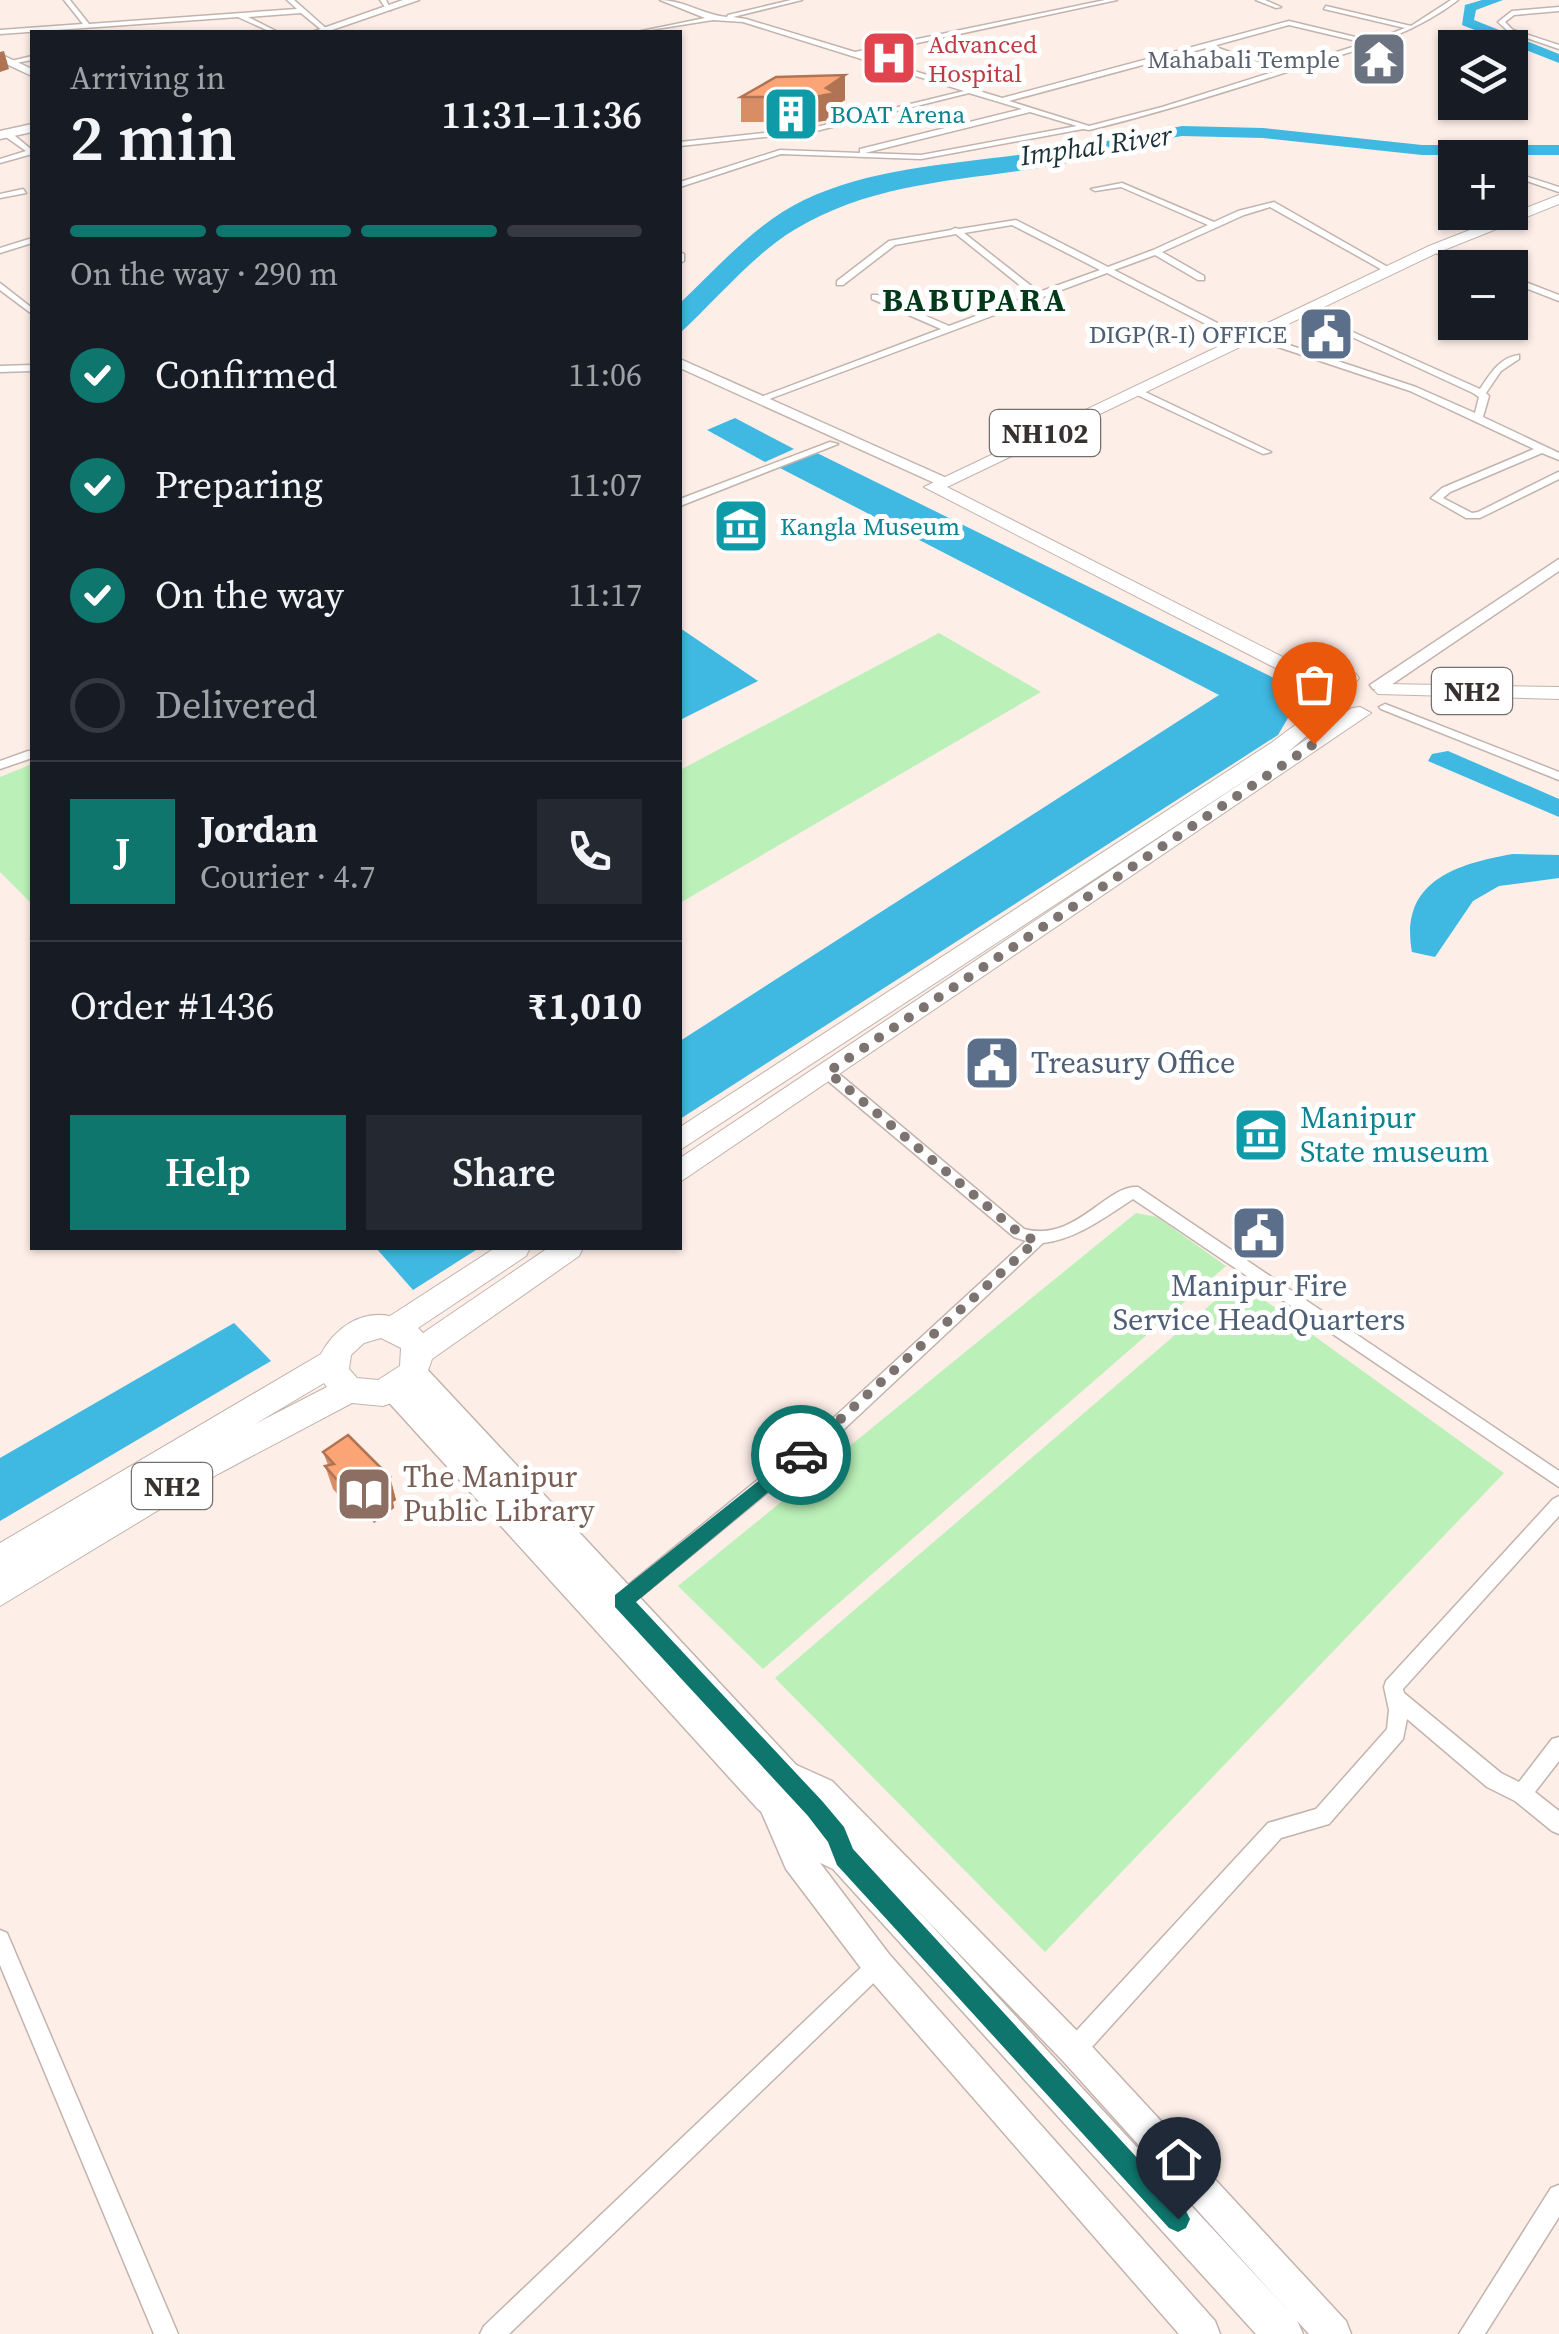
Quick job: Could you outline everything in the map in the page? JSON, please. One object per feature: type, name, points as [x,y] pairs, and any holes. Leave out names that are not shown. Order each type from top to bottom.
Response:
[{"type":"highway","name":"NH102","points":[[1442,250],[1559,199]]},
{"type":"highway","name":"NH102","points":[[1443,250],[1559,209]]},
{"type":"highway","name":"NH102","points":[[1256,339],[1388,270],[1438,252]]},
{"type":"highway","name":"NH102","points":[[948,489],[1438,252]]},
{"type":"highway","name":"NH102","points":[[948,489],[1349,678]]},
{"type":"highway","points":[[948,489],[1274,659],[1330,695]]},
{"type":"highway","points":[[1274,659],[1294,680],[1302,700],[1278,748]]},
{"type":"highway","points":[[682,1139],[1278,748],[1349,678]]},
{"type":"highway","name":"NH2","points":[[1349,678],[1380,699],[1559,693]]},
{"type":"highway","name":"NH2","points":[[1330,695],[1559,703]]},
{"type":"highway","points":[[682,1171],[1380,699]]},
{"type":"highway","name":"NH2","points":[[0,1591],[341,1376],[353,1334],[381,1326],[394,1328],[513,1250]]},
{"type":"highway","points":[[408,1371],[567,1250]]},
{"type":"highway","points":[[394,1328],[414,1341],[408,1371]]},
{"type":"highway","name":"NH2","points":[[341,1376],[371,1395],[408,1371]]},
{"type":"highway","name":"NH2","points":[[0,1560],[341,1376]]},
{"type":"main road","points":[[324,30],[386,5],[414,0]]},
{"type":"main road","points":[[2,133],[30,126]]},
{"type":"main road","points":[[408,1371],[515,1503],[1283,2334]]},
{"type":"main road","points":[[515,1503],[622,1601],[776,1784]]},
{"type":"street","points":[[67,0],[86,26]]},
{"type":"street","points":[[290,0],[320,30]]},
{"type":"street","points":[[663,0],[713,18]]},
{"type":"street","points":[[650,30],[799,0]]},
{"type":"street","points":[[1078,0],[1088,5]]},
{"type":"street","points":[[848,56],[1114,0]]},
{"type":"street","points":[[1259,0],[1278,6]]},
{"type":"street","points":[[682,183],[780,152],[886,159],[950,154],[1105,126],[1372,43],[1412,28],[1451,0]]},
{"type":"street","points":[[1326,8],[1389,26],[1412,28]]},
{"type":"street","points":[[1559,9],[1512,13],[1501,22],[1511,31],[1559,47]]},
{"type":"street","points":[[65,30],[303,12]]},
{"type":"street","points":[[239,15],[271,30]]},
{"type":"street","points":[[728,17],[1084,127]]},
{"type":"street","points":[[1000,100],[1288,23],[1372,43]]},
{"type":"street","points":[[0,32],[30,31]]},
{"type":"street","points":[[1208,46],[1282,73]]},
{"type":"street","points":[[5,59],[30,58]]},
{"type":"street","points":[[5,59],[30,71]]},
{"type":"street","points":[[682,144],[829,127],[970,92]]},
{"type":"street","points":[[845,155],[1029,110]]},
{"type":"street","points":[[2,133],[30,151]]},
{"type":"street","points":[[0,161],[30,153]]},
{"type":"street","points":[[1528,179],[1559,190]]},
{"type":"street","points":[[1095,189],[1122,185],[1216,226]]},
{"type":"street","points":[[0,196],[23,192]]},
{"type":"street","points":[[758,400],[1156,252],[1271,204],[1388,270]]},
{"type":"street","points":[[840,283],[886,246],[1013,222],[1105,270],[1256,339],[1413,389],[1559,457]]},
{"type":"street","points":[[955,230],[1036,294]]},
{"type":"street","points":[[0,250],[30,242]]},
{"type":"street","points":[[1156,252],[1201,278]]},
{"type":"street","points":[[0,286],[30,310]]},
{"type":"street","points":[[1528,286],[1559,298]]},
{"type":"street","points":[[875,297],[946,328]]},
{"type":"street","points":[[1343,331],[1481,394]]},
{"type":"street","points":[[1478,418],[1481,394],[1498,369],[1516,357]]},
{"type":"street","points":[[0,368],[30,368]]},
{"type":"street","points":[[685,369],[948,489]]},
{"type":"street","points":[[685,369],[833,444],[948,489]]},
{"type":"street","points":[[1142,394],[1266,452]]},
{"type":"street","points":[[682,503],[833,444]]},
{"type":"street","points":[[1542,449],[1446,490],[1436,498],[1470,516],[1480,515],[1559,475]]},
{"type":"street","points":[[1559,564],[1380,699],[1559,776]]},
{"type":"street","points":[[0,765],[30,755]]},
{"type":"street","points":[[828,1072],[1019,1233],[1036,1241],[1052,1239],[1134,1191],[1559,1480]]},
{"type":"street","points":[[622,1601],[835,1427],[1036,1241]]},
{"type":"street","points":[[1074,2050],[1275,1830],[1322,1818],[1396,1733],[1393,1687],[1559,1504]]},
{"type":"street","points":[[1396,1698],[1494,1780],[1522,1794],[1559,1824]]},
{"type":"street","points":[[1522,1794],[1559,1746]]},
{"type":"street","points":[[1202,2334],[878,1964],[797,1858],[776,1784],[822,1791],[1074,2050],[1333,2334]]},
{"type":"street","points":[[0,1940],[166,2334]]},
{"type":"street","points":[[492,2334],[878,1964]]},
{"type":"street","points":[[1471,2334],[1559,2196]]},
{"type":"green space","points":[[939,633],[1041,692],[682,902],[682,769]]},
{"type":"green space","points":[[30,765],[30,902],[0,872],[0,777]]},
{"type":"green space","points":[[1136,1213],[1157,1217],[1226,1266],[763,1669],[678,1586]]},
{"type":"green space","points":[[1238,1281],[1504,1473],[1045,1952],[775,1678]]},
{"type":"water","points":[[1089,143],[1106,154],[907,188],[831,211],[765,251],[682,331],[682,301],[753,233],[804,200],[837,187],[908,169]]},
{"type":"water","points":[[735,418],[794,449],[765,462],[707,430]]},
{"type":"water","points":[[815,452],[1288,685],[1295,706],[1278,735],[682,1118],[682,1040],[1219,695],[780,468]]},
{"type":"water","points":[[682,629],[758,681],[682,719]]},
{"type":"water","points":[[1448,751],[1559,799],[1559,817],[1428,761],[1432,754]]},
{"type":"water","points":[[1513,854],[1559,855],[1559,878],[1499,886],[1473,901],[1435,957],[1412,952],[1410,928],[1414,909],[1436,880],[1471,864]]},
{"type":"water","points":[[378,1250],[476,1250],[413,1290]]},
{"type":"water","points":[[234,1323],[271,1361],[0,1521],[0,1458]]},
{"type":"building","points":[[845,75],[826,88],[836,93],[793,101],[785,97],[741,97],[776,77]]},
{"type":"building","points":[[348,1435],[390,1477],[384,1482],[387,1485],[367,1500],[348,1481],[344,1488],[325,1466],[334,1464],[323,1452]]},
{"type":"waterway","name":"Imphal River","points":[[1496,0],[1470,8],[1467,22],[1559,59]]},
{"type":"waterway","name":"Imphal River","points":[[1051,154],[1182,131],[1263,133],[1422,150],[1559,150]]},
{"type":"way so far","points":[[801,1455],[1036,1241],[1019,1233],[828,1072],[1314,744]]},
{"type":"place","name":"Advanced Hospital","points":[[889,58]]},
{"type":"place","name":"Mahabali Temple","points":[[1379,59]]},
{"type":"place","name":"BOAT Arena","points":[[791,114]]},
{"type":"place","name":"DIGP(R-I) OFFICE","points":[[1326,334]]},
{"type":"place","name":"Kangla Museum","points":[[741,526]]},
{"type":"place","name":"Treasury Office","points":[[992,1063]]},
{"type":"place","name":"Manipur State museum","points":[[1261,1135]]},
{"type":"place","name":"Manipur Fire Service HeadQuarters","points":[[1259,1233]]},
{"type":"place","name":"The Manipur Public Library","points":[[364,1494]]},
{"type":"district","name":"BABUPARA","points":[[975,300]]},
{"type":"route","points":[[801,1455],[622,1601],[815,1809],[836,1835],[845,1857],[1178,2219]]}]
